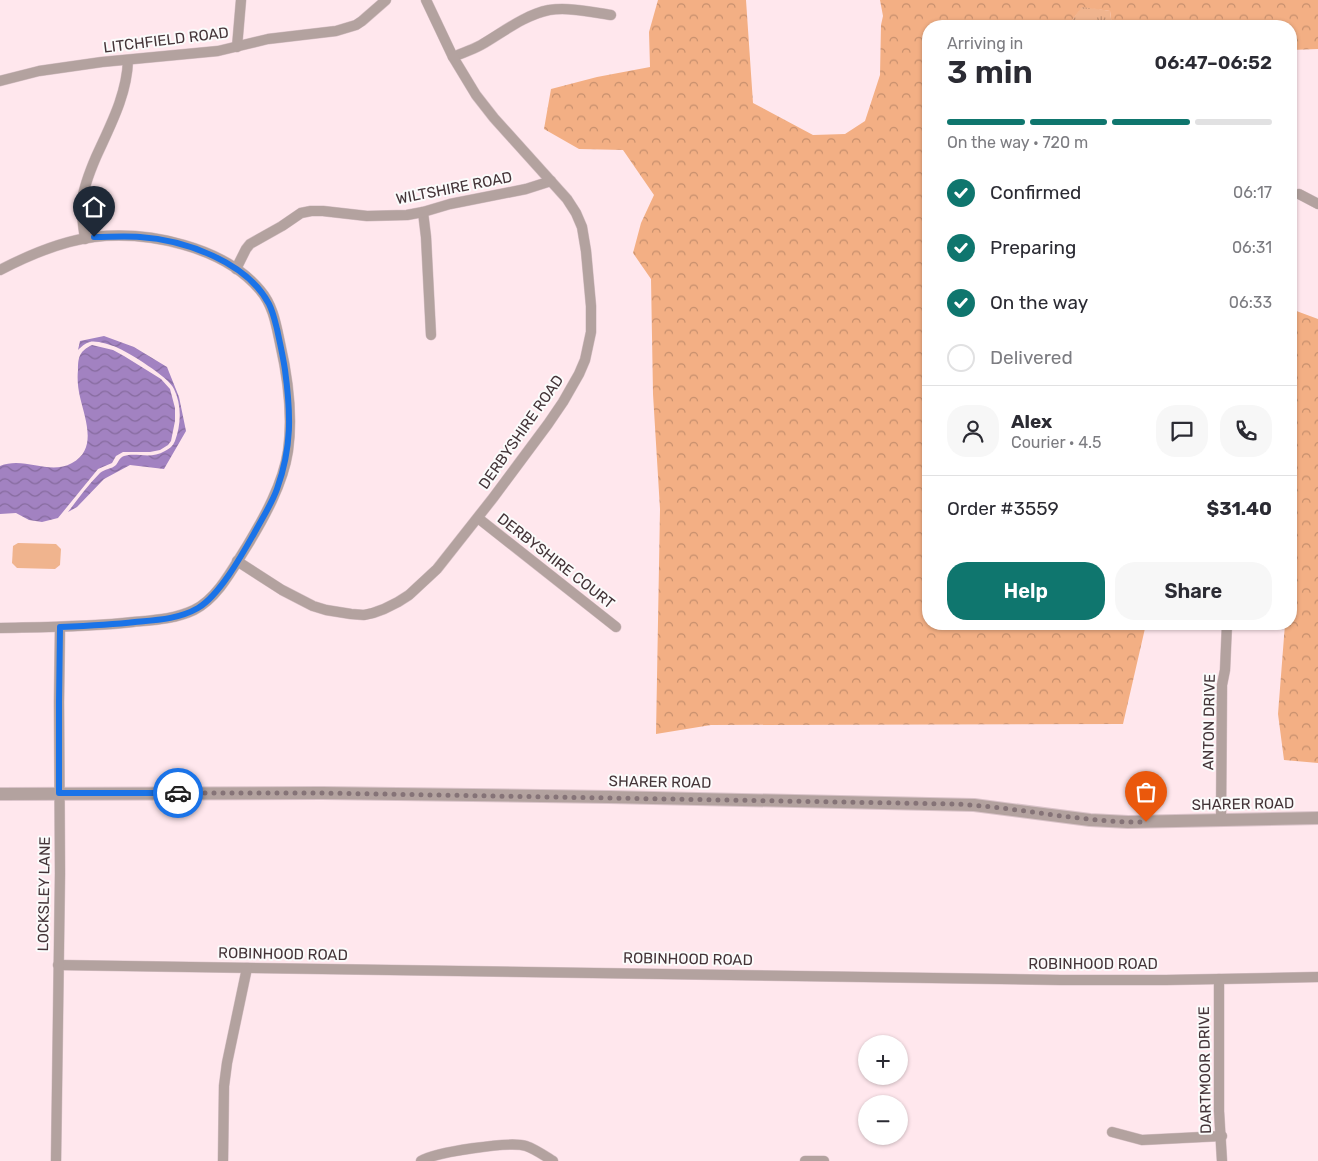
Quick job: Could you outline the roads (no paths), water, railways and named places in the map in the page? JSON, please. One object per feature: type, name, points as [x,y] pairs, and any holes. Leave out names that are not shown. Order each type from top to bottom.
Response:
[{"type":"street","points":[[237,47],[241,0]]},
{"type":"street","name":"LITCHFIELD ROAD","points":[[0,82],[39,71],[102,62],[218,51],[268,39],[336,31],[362,22],[386,0]]},
{"type":"street","name":"DERBYSHIRE ROAD","points":[[237,561],[282,590],[313,606],[364,615],[384,609],[398,602],[437,570],[478,518],[543,432],[563,402],[585,360],[591,332],[591,306],[586,251],[582,227],[576,213],[567,198],[494,118],[476,95],[452,57],[426,0]]},
{"type":"street","points":[[452,57],[480,46],[500,32],[536,14],[550,10],[579,10],[610,15]]},
{"type":"street","points":[[85,239],[82,199],[86,182],[123,95],[128,60]]},
{"type":"street","name":"WILTSHIRE ROAD","points":[[236,269],[250,244],[301,213],[323,211],[367,216],[392,216],[423,212],[526,189],[551,181]]},
{"type":"street","points":[[1299,194],[1318,204]]},
{"type":"street","points":[[423,212],[431,336]]},
{"type":"street","points":[[0,270],[43,250],[94,237],[116,236],[158,239],[195,249],[221,260],[250,280],[260,290],[272,311],[283,357],[290,406],[288,453],[277,489],[250,541],[219,588],[208,600],[180,616],[164,619],[102,626],[0,628]]},
{"type":"street","name":"DERBYSHIRE COURT","points":[[478,518],[616,627]]},
{"type":"street","name":"LOCKSLEY LANE","points":[[56,1161],[60,873],[60,627]]},
{"type":"street","name":"ANTON DRIVE","points":[[1221,821],[1222,685],[1225,670],[1227,630]]},
{"type":"street","name":"SHARER ROAD","points":[[0,794],[322,793],[946,804],[988,806],[1090,820],[1128,822],[1318,818]]},
{"type":"street","name":"ROBINHOOD ROAD","points":[[58,965],[1061,980],[1318,977]]},
{"type":"street","points":[[223,1161],[224,1086],[247,968]]},
{"type":"street","name":"DARTMOOR DRIVE","points":[[1219,979],[1219,1110],[1222,1161]]},
{"type":"street","points":[[1112,1132],[1142,1140],[1222,1136]]},
{"type":"street","points":[[421,1161],[439,1154],[461,1150],[511,1145],[528,1146],[553,1161]]},
{"type":"street","points":[[805,1161],[824,1161]]},
{"type":"water","points":[[104,336],[134,347],[167,367],[179,397],[186,431],[164,469],[130,465],[104,479],[77,507],[68,512],[87,487],[102,472],[116,465],[124,456],[159,454],[171,447],[177,435],[180,415],[177,395],[165,378],[148,365],[107,344],[90,342],[78,350],[80,341]]},
{"type":"water","points":[[92,345],[113,350],[124,356],[161,379],[170,389],[175,408],[175,421],[171,441],[160,450],[123,452],[116,456],[112,463],[98,469],[58,518],[42,522],[29,520],[16,513],[0,514],[0,466],[19,463],[55,468],[72,463],[85,450],[88,433],[78,387],[78,365],[82,352]]}]
